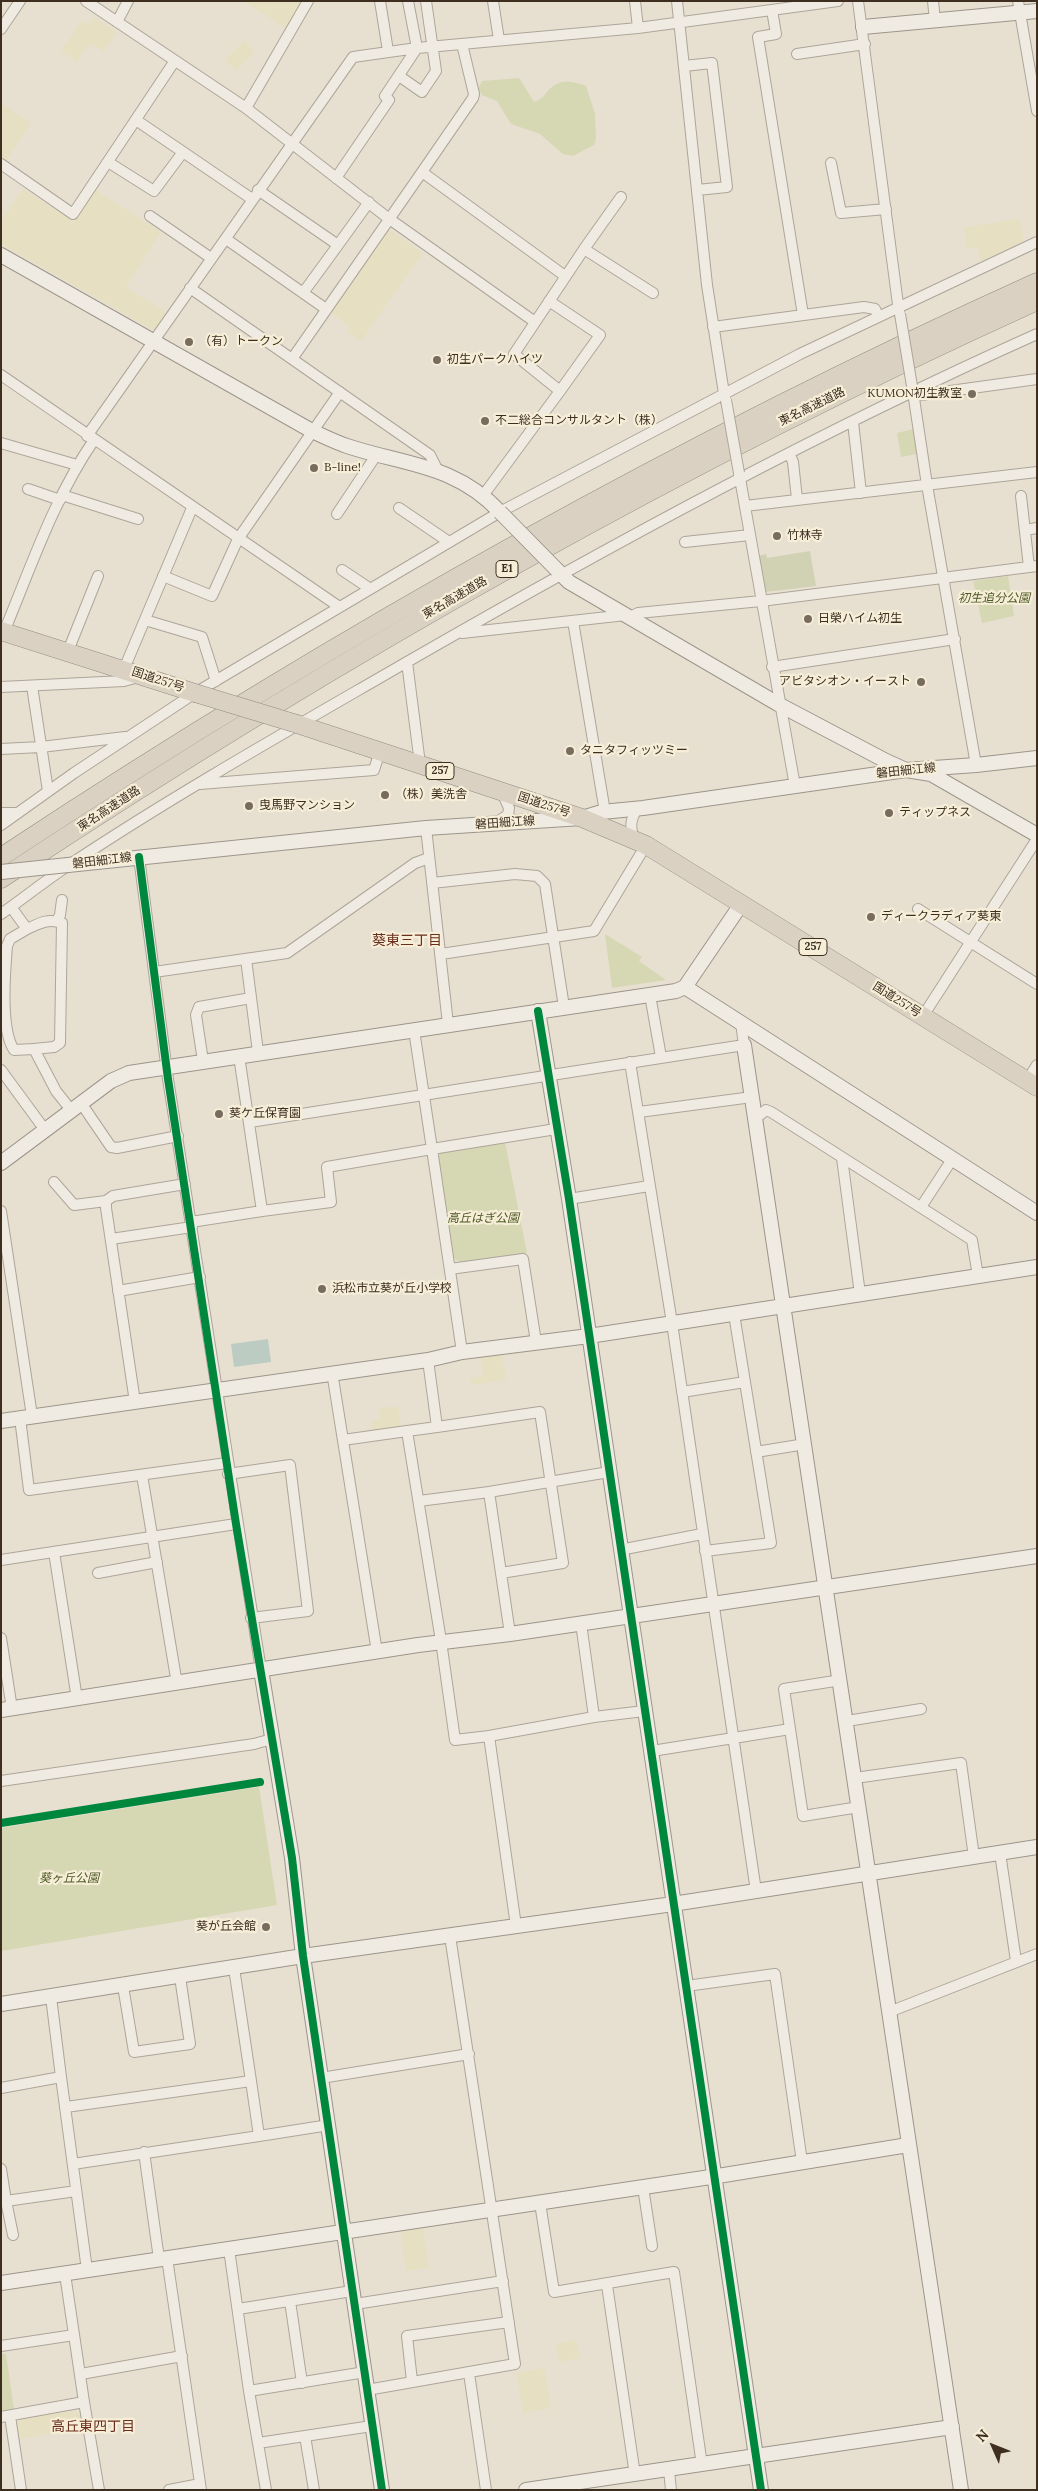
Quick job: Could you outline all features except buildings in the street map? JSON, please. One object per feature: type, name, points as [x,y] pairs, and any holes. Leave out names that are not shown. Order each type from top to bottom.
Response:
[{"type":"highway","name":"東名高速道路","points":[[1,858],[217,718],[501,552],[643,474],[794,397],[934,329],[1037,282]]},
{"type":"highway","name":"東名高速道路","points":[[1,879],[236,727],[382,640],[516,564],[651,489],[802,412],[1037,301]]},
{"type":"highway","name":"国道257号","points":[[3,631],[420,764],[582,818],[640,842],[742,903],[1032,1084]]},
{"type":"street","points":[[1,29],[20,1]]},
{"type":"street","points":[[86,1],[174,62],[246,108],[388,218],[535,322]]},
{"type":"street","points":[[117,22],[128,1]]},
{"type":"street","points":[[246,108],[308,1]]},
{"type":"street","points":[[380,1],[388,51]]},
{"type":"street","points":[[336,178],[389,100],[385,96],[417,48],[408,1]]},
{"type":"street","points":[[399,76],[422,92],[436,71],[434,46],[426,1]]},
{"type":"street","points":[[493,1],[499,40]]},
{"type":"street","points":[[635,1],[638,28]]},
{"type":"street","points":[[677,1],[713,327],[778,704],[795,786]]},
{"type":"street","points":[[3,631],[61,497],[91,438],[152,342],[353,56],[434,46],[638,28],[766,7],[838,1]]},
{"type":"street","points":[[858,1],[863,27],[898,311],[976,765]]},
{"type":"street","points":[[932,1],[935,21]]},
{"type":"street","points":[[766,7],[776,34],[758,37],[803,315]]},
{"type":"street","points":[[863,27],[935,21],[1019,7],[1037,12]]},
{"type":"street","points":[[1019,7],[1037,111]]},
{"type":"street","points":[[292,359],[473,98],[474,94],[462,44]]},
{"type":"street","points":[[797,54],[865,44]]},
{"type":"street","points":[[1,164],[73,214],[174,62]]},
{"type":"street","points":[[684,66],[712,63],[727,187],[697,190]]},
{"type":"street","points":[[136,120],[183,152],[338,245]]},
{"type":"street","points":[[108,162],[154,191],[183,152]]},
{"type":"street","points":[[831,163],[841,214],[886,209]]},
{"type":"street","points":[[422,172],[565,276]]},
{"type":"street","points":[[560,391],[514,354],[565,276],[621,196]]},
{"type":"street","points":[[304,293],[369,202]]},
{"type":"street","points":[[150,216],[211,258]]},
{"type":"street","points":[[226,239],[326,308]]},
{"type":"street","points":[[1,825],[128,736],[196,693],[338,606],[500,512],[725,398],[878,316],[898,311],[1037,242]]},
{"type":"street","points":[[584,249],[654,293]]},
{"type":"street","points":[[1,255],[312,431],[347,446],[437,469],[459,480],[482,496],[500,512],[568,582],[778,704],[906,770],[931,774],[1037,837],[924,1016]]},
{"type":"street","points":[[190,288],[430,455],[437,469]]},
{"type":"street","points":[[482,496],[600,335],[549,301]]},
{"type":"street","points":[[713,327],[864,307],[876,308],[878,316]]},
{"type":"street","points":[[1,914],[68,865],[198,784],[559,572],[739,476],[1037,334]]},
{"type":"street","points":[[1,375],[192,508],[338,606]]},
{"type":"street","points":[[913,394],[1037,379]]},
{"type":"street","points":[[163,576],[212,596],[238,539],[340,392]]},
{"type":"street","points":[[853,422],[861,493]]},
{"type":"street","points":[[1,443],[77,465]]},
{"type":"street","points":[[789,453],[793,462],[797,499]]},
{"type":"street","points":[[337,514],[377,454]]},
{"type":"street","points":[[745,506],[1037,472]]},
{"type":"street","points":[[28,489],[138,519]]},
{"type":"street","points":[[456,634],[761,601],[1033,566],[1020,496]]},
{"type":"street","points":[[124,669],[192,508]]},
{"type":"street","points":[[399,508],[449,542]]},
{"type":"street","points":[[1025,530],[1037,528]]},
{"type":"street","points":[[685,542],[750,536]]},
{"type":"street","points":[[342,570],[369,588]]},
{"type":"street","points":[[68,651],[98,576]]},
{"type":"street","points":[[145,620],[202,637],[216,681]]},
{"type":"street","points":[[573,621],[605,812]]},
{"type":"street","points":[[772,667],[955,639]]},
{"type":"street","points":[[407,662],[420,764]]},
{"type":"street","points":[[1,687],[124,681],[145,676]]},
{"type":"street","points":[[32,686],[48,791]]},
{"type":"street","points":[[1,749],[42,748],[128,736]]},
{"type":"street","points":[[198,784],[374,770],[380,752]]},
{"type":"street","name":"磐田細江線","points":[[1,872],[426,828],[582,818],[605,812],[638,809],[906,770],[1037,758]]},
{"type":"street","points":[[492,824],[508,815],[509,808],[502,792]]},
{"type":"street","points":[[441,954],[552,939],[594,931],[640,842],[631,819],[638,809]]},
{"type":"street","points":[[1,814],[18,813]]},
{"type":"street","points":[[426,828],[448,1024]]},
{"type":"street","points":[[139,857],[166,1067],[186,1184],[236,1524],[292,1858],[303,1956],[382,2490]]},
{"type":"street","points":[[154,972],[287,953],[415,863],[429,858]]},
{"type":"street","points":[[432,883],[512,874],[536,876],[546,887],[552,939],[564,1008]]},
{"type":"street","points":[[57,921],[60,916],[62,900]]},
{"type":"street","points":[[1,1163],[115,1078],[129,1073],[258,1052],[676,991],[685,987],[742,903]]},
{"type":"street","points":[[11,907],[28,930]]},
{"type":"street","points":[[918,909],[1037,984]]},
{"type":"street","points":[[57,921],[62,923],[60,1044],[54,1047],[14,1050],[9,1043],[6,1021],[7,946],[10,939],[42,922],[57,921]]},
{"type":"street","points":[[246,959],[258,1052]]},
{"type":"street","points":[[685,987],[1037,1213]]},
{"type":"street","points":[[650,995],[661,1057]]},
{"type":"street","points":[[203,1061],[196,1015],[199,1007],[251,998]]},
{"type":"street","points":[[538,1011],[569,1199],[761,2490]]},
{"type":"street","points":[[741,1023],[961,2490]]},
{"type":"street","points":[[414,1030],[462,1352]]},
{"type":"street","points":[[250,1122],[744,1045]]},
{"type":"street","points":[[34,1049],[56,1091],[76,1106],[111,1147],[117,1148],[178,1136]]},
{"type":"street","points":[[239,1056],[262,1211]]},
{"type":"street","points":[[630,1062],[672,1323],[756,1891]]},
{"type":"street","points":[[1032,1084],[1037,1065]]},
{"type":"street","points":[[1,1070],[45,1130]]},
{"type":"street","points":[[639,1112],[752,1097]]},
{"type":"street","points":[[756,1118],[766,1110],[770,1112],[972,1240],[978,1276]]},
{"type":"street","points":[[111,1239],[262,1211],[330,1202],[327,1167],[556,1129]]},
{"type":"street","points":[[842,1158],[860,1294]]},
{"type":"street","points":[[921,1208],[953,1158]]},
{"type":"street","points":[[54,1182],[74,1205],[106,1201],[112,1196],[186,1184]]},
{"type":"street","points":[[569,1199],[650,1186]]},
{"type":"street","points":[[106,1201],[135,1402]]},
{"type":"street","points":[[1,1211],[26,1417],[29,1490],[142,1475],[290,1465],[308,1610],[252,1618]]},
{"type":"street","points":[[450,1269],[523,1259],[536,1342]]},
{"type":"street","points":[[1,1421],[135,1402],[216,1388],[428,1360],[462,1352],[589,1336],[1037,1268]]},
{"type":"street","points":[[118,1291],[200,1277]]},
{"type":"street","points":[[705,1552],[771,1543],[734,1314]]},
{"type":"street","points":[[428,1360],[437,1427]]},
{"type":"street","points":[[332,1372],[377,1652]]},
{"type":"street","points":[[682,1392],[745,1382]]},
{"type":"street","points":[[343,1440],[540,1412],[552,1480],[563,1564],[501,1574]]},
{"type":"street","points":[[407,1431],[455,1740],[489,1736],[594,1717],[644,1711]]},
{"type":"street","points":[[756,1452],[804,1444]]},
{"type":"street","points":[[419,1501],[488,1492],[609,1472]]},
{"type":"street","points":[[142,1475],[177,1684]]},
{"type":"street","points":[[488,1492],[510,1634]]},
{"type":"street","points":[[1,1560],[236,1524]]},
{"type":"street","points":[[620,1550],[702,1534]]},
{"type":"street","points":[[54,1552],[77,1699]]},
{"type":"street","points":[[1,1638],[6,1710],[441,1641],[510,1634],[1037,1556]]},
{"type":"street","points":[[98,1573],[157,1562]]},
{"type":"street","points":[[581,1623],[594,1717]]},
{"type":"street","points":[[841,1680],[784,1689],[803,1816],[859,1807]]},
{"type":"street","points":[[847,1721],[921,1709]]},
{"type":"street","points":[[652,1751],[734,1737],[790,1730]]},
{"type":"street","points":[[489,1736],[516,1926]]},
{"type":"street","points":[[1,1780],[244,1745],[272,1739]]},
{"type":"street","points":[[855,1778],[961,1763],[974,1857]]},
{"type":"street","points":[[1,2004],[303,1956],[673,1904],[1037,1847]]},
{"type":"street","points":[[1000,1853],[1016,1961]]},
{"type":"street","points":[[367,2390],[515,2364],[450,1936]]},
{"type":"street","points":[[889,2012],[1037,1954]]},
{"type":"street","points":[[234,1968],[259,2136]]},
{"type":"street","points":[[686,1986],[775,1974],[802,2162]]},
{"type":"street","points":[[123,1986],[134,2052],[190,2044],[180,1977]]},
{"type":"street","points":[[50,1997],[87,2270]]},
{"type":"street","points":[[321,2078],[469,2054]]},
{"type":"street","points":[[1,2088],[61,2078]]},
{"type":"street","points":[[66,2107],[250,2081]]},
{"type":"street","points":[[73,2164],[329,2125]]},
{"type":"street","points":[[1,2283],[715,2177],[908,2145]]},
{"type":"street","points":[[144,2152],[182,2356],[200,2487],[169,2490]]},
{"type":"street","points":[[1,2169],[14,2235]]},
{"type":"street","points":[[643,2187],[652,2246]]},
{"type":"street","points":[[6,2200],[76,2191]]},
{"type":"street","points":[[540,2203],[554,2292],[607,2285],[674,2272],[702,2465]]},
{"type":"street","points":[[229,2249],[249,2391],[266,2490]]},
{"type":"street","points":[[66,2274],[84,2402],[99,2490]]},
{"type":"street","points":[[238,2309],[290,2301],[353,2297],[503,2281]]},
{"type":"street","points":[[607,2285],[635,2475]]},
{"type":"street","points":[[290,2301],[302,2383]]},
{"type":"street","points":[[412,2381],[407,2336],[509,2322]]},
{"type":"street","points":[[1,2346],[74,2335]]},
{"type":"street","points":[[81,2374],[182,2356]]},
{"type":"street","points":[[249,2391],[365,2372]]},
{"type":"street","points":[[469,2373],[486,2490]]},
{"type":"street","points":[[21,2490],[5,2417],[84,2402]]},
{"type":"street","points":[[258,2443],[372,2426]]},
{"type":"street","points":[[526,2490],[589,2486],[635,2475],[952,2427]]},
{"type":"street","points":[[305,2436],[314,2490]]},
{"type":"street","points":[[669,2470],[672,2490]]},
{"type":"shaded area","points":[[244,1],[302,1],[287,29]]},
{"type":"shaded area","points":[[93,17],[117,32],[104,51],[89,44],[76,62],[61,51],[81,21],[88,24]]},
{"type":"shaded area","points":[[244,40],[255,51],[236,71],[225,60]]},
{"type":"shaded area","points":[[1,103],[31,123],[6,161],[1,158]]},
{"type":"shaded area","points":[[23,189],[74,222],[96,190],[161,232],[126,287],[166,312],[155,331],[1,244],[1,221]]},
{"type":"shaded area","points":[[1020,219],[1024,242],[981,262],[978,247],[967,249],[964,227]]},
{"type":"shaded area","points":[[387,228],[423,253],[361,341],[347,332],[350,327],[330,312]]},
{"type":"shaded area","points":[[268,1339],[271,1362],[234,1367],[231,1344]]},
{"type":"shaded area","points":[[502,1353],[506,1380],[471,1385],[470,1378],[483,1376],[481,1356]]},
{"type":"shaded area","points":[[398,1406],[401,1428],[372,1431],[371,1421],[380,1420],[379,1408]]},
{"type":"shaded area","points":[[423,2225],[429,2268],[406,2271],[400,2229]]},
{"type":"shaded area","points":[[576,2340],[580,2358],[559,2362],[556,2344]]},
{"type":"shaded area","points":[[545,2368],[551,2408],[523,2413],[516,2373]]},
{"type":"shaded area","points":[[75,2411],[82,2416],[84,2430],[18,2439],[15,2426],[20,2418]]},
{"type":"green space","points":[[519,78],[534,102],[560,82],[573,82],[586,86],[595,114],[596,139],[594,145],[573,156],[563,154],[540,134],[511,124],[497,101],[482,95],[478,89],[482,81]]},
{"type":"green space","points":[[913,429],[917,454],[901,457],[897,433]]},
{"type":"green space","points":[[810,551],[816,586],[765,592],[759,556],[766,554],[767,558]]},
{"type":"green space","name":"初生追分公園","points":[[1008,576],[1014,616],[982,623],[973,581]]},
{"type":"green space","points":[[605,934],[642,957],[639,961],[666,980],[612,988]]},
{"type":"green space","name":"高丘はぎ公園","points":[[505,1142],[527,1253],[460,1263],[453,1257],[438,1156],[442,1152]]},
{"type":"green space","name":"葵ヶ丘公園","points":[[259,1787],[277,1905],[1,1951],[1,1828]]},
{"type":"green space","points":[[1,2354],[6,2354],[14,2410],[1,2412]]},
{"type":"cycle path","points":[[139,857],[168,1079],[236,1524],[292,1858],[303,1956],[382,2490]]},
{"type":"cycle path","points":[[538,1011],[569,1199],[761,2490]]},
{"type":"cycle path","points":[[1,1823],[260,1782]]},
{"type":"place","name":"（有）トークン","points":[[189,342]]},
{"type":"place","name":"初生パークハイツ","points":[[437,360]]},
{"type":"place","name":"KUMON初生教室","points":[[972,394]]},
{"type":"place","name":"不二総合コンサルタント（株）","points":[[485,421]]},
{"type":"place","name":"B-line!","points":[[314,468]]},
{"type":"place","name":"竹林寺","points":[[777,536]]},
{"type":"place","name":"日榮ハイム初生","points":[[808,619]]},
{"type":"place","name":"アビタシオン・イースト","points":[[921,682]]},
{"type":"place","name":"タニタフィッツミー","points":[[570,751]]},
{"type":"place","name":"（株）美洗舎","points":[[385,795]]},
{"type":"place","name":"曳馬野マンション","points":[[249,806]]},
{"type":"place","name":"ティップネス","points":[[889,813]]},
{"type":"place","name":"ディークラディア葵東","points":[[871,917]]},
{"type":"place","name":"葵ケ丘保育園","points":[[219,1114]]},
{"type":"place","name":"浜松市立葵が丘小学校","points":[[322,1289]]},
{"type":"place","name":"葵が丘会館","points":[[266,1927]]},
{"type":"district","name":"葵東三丁目","points":[[407,941]]},
{"type":"district","name":"高丘東四丁目","points":[[93,2427]]}]
